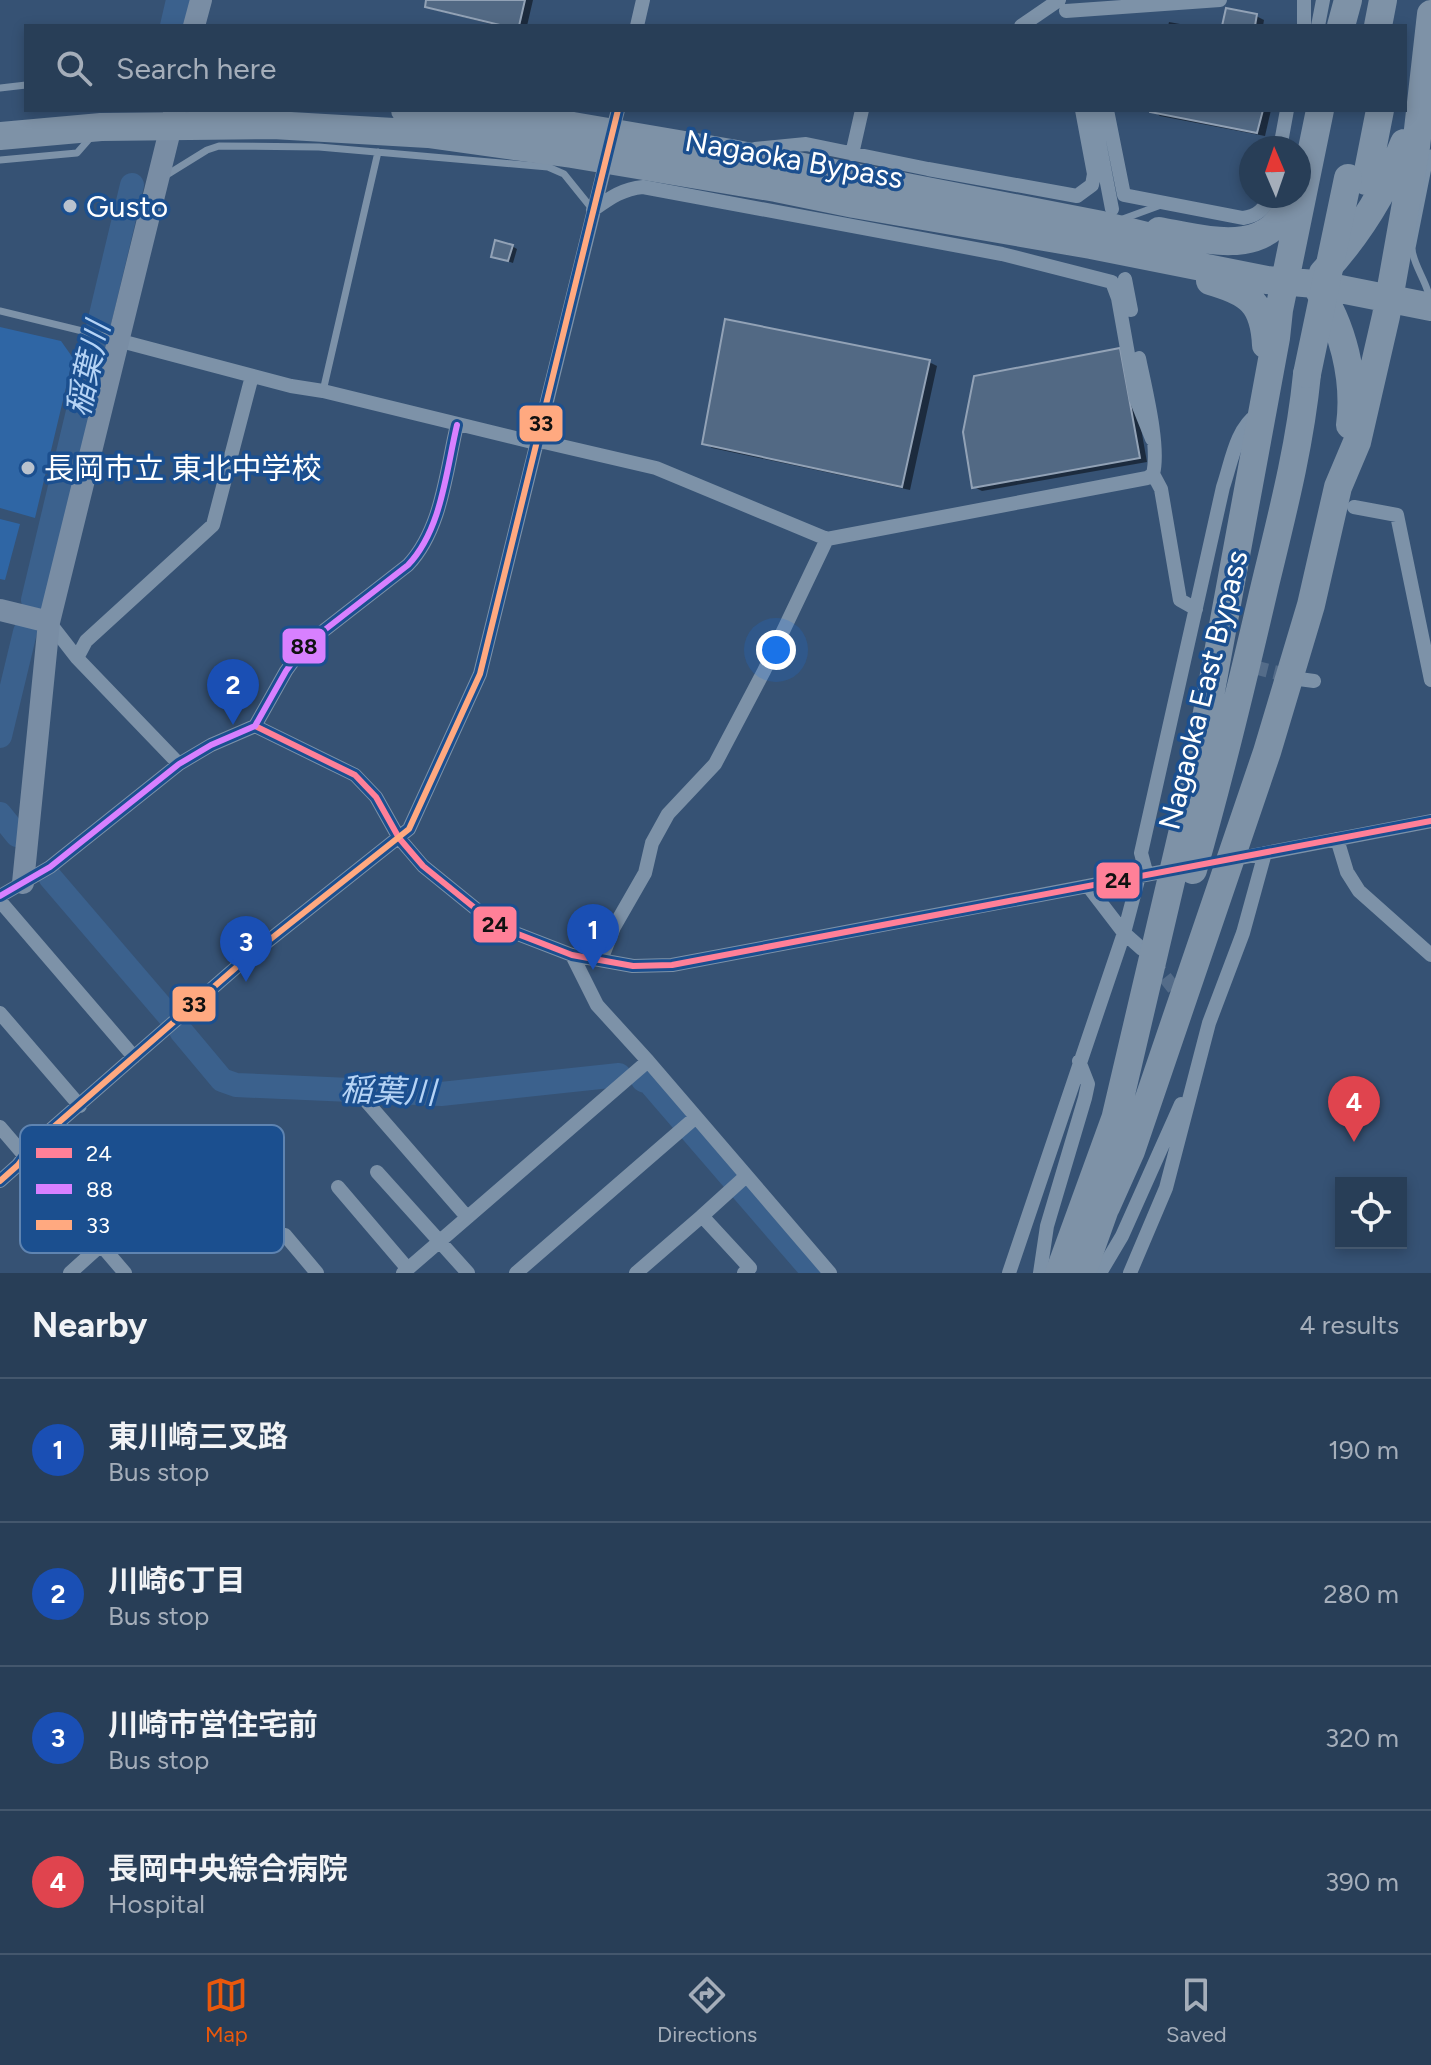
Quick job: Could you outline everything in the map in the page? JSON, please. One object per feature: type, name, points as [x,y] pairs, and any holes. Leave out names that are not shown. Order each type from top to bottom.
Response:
[{"type":"highway","points":[[1342,24],[1348,0]]},
{"type":"highway","points":[[1378,24],[1383,0]]},
{"type":"highway","points":[[1396,24],[1401,0]]},
{"type":"highway","points":[[1106,1207],[1136,1137],[1267,752],[1346,497],[1389,300],[1416,147],[1431,14]]},
{"type":"highway","points":[[1114,1124],[1198,768],[1276,338],[1313,277],[1363,226],[1395,167],[1420,102]]},
{"type":"highway","points":[[0,116],[53,112]]},
{"type":"highway","name":"Nagaoka Bypass","points":[[426,112],[573,126],[612,135],[939,182],[1102,226],[1313,277],[1389,300],[1430,301]]},
{"type":"highway","name":"Nagaoka East Bypass","points":[[1357,180],[1361,112]]},
{"type":"highway","name":"Nagaoka East Bypass","points":[[1082,1273],[1106,1207],[1205,888],[1250,729],[1310,459],[1316,376],[1313,277],[1357,180],[1379,112]]},
{"type":"highway","points":[[1318,115],[1293,239],[1330,310],[1344,350],[1352,406],[1346,497]]},
{"type":"highway","points":[[1309,136],[1318,115]]},
{"type":"highway","name":"Nagaoka Bypass","points":[[0,136],[172,118],[378,130],[505,144],[612,135],[859,216],[1036,241],[1102,226]]},
{"type":"highway","points":[[1102,226],[1147,229],[1224,242],[1240,241],[1266,233],[1287,208]]},
{"type":"highway","points":[[1102,226],[1164,271],[1232,288],[1254,303],[1265,326],[1261,413]]},
{"type":"highway","name":"Nagaoka East Bypass","points":[[1059,1273],[1114,1124],[1186,892],[1226,749],[1303,412],[1316,376]]},
{"type":"street","points":[[195,24],[201,0]]},
{"type":"street","points":[[637,24],[643,0]]},
{"type":"street","points":[[1025,24],[1063,4],[1220,0]]},
{"type":"street","points":[[1304,0],[1304,24]]},
{"type":"street","points":[[1318,24],[1323,0]]},
{"type":"street","points":[[1063,4],[1068,24]]},
{"type":"street","points":[[852,154],[862,112]]},
{"type":"street","points":[[731,153],[806,144],[852,154],[939,182],[1077,196],[1092,185],[1094,174],[1082,112]]},
{"type":"street","points":[[1093,112],[1102,226]]},
{"type":"street","points":[[1107,112],[1124,195],[1243,218],[1264,208]]},
{"type":"street","points":[[1282,136],[1287,112]]},
{"type":"street","points":[[23,883],[49,622],[172,118]]},
{"type":"street","points":[[57,1125],[248,957],[409,829],[480,674],[612,135]]},
{"type":"street","points":[[593,210],[627,188],[643,187],[859,216],[1009,252],[1112,282],[1118,298],[1136,399],[1152,439]]},
{"type":"street","points":[[1125,279],[1152,439],[1153,474],[1161,489],[1180,600],[1196,609]]},
{"type":"street","points":[[117,340],[457,425],[656,468],[827,539],[1147,478],[1153,474]]},
{"type":"street","points":[[77,658],[86,641],[213,525],[252,376]]},
{"type":"street","points":[[1009,1273],[1124,933],[1139,876],[1145,868],[1141,853],[1223,487],[1235,449],[1248,422],[1261,413]]},
{"type":"street","points":[[134,1057],[0,898],[50,867],[179,764],[211,745],[255,726],[304,646],[408,565],[419,553],[434,521],[457,425]]},
{"type":"street","points":[[1346,497],[1397,515],[1431,680]]},
{"type":"street","points":[[601,960],[614,927],[645,873],[652,843],[668,814],[715,764],[764,671],[827,539]]},
{"type":"street","points":[[0,610],[49,622],[77,658],[179,764]]},
{"type":"street","points":[[1185,653],[1205,655]]},
{"type":"street","points":[[255,726],[355,775],[376,797],[399,838],[423,866],[497,926],[572,955],[633,966],[672,965],[1161,872]]},
{"type":"street","points":[[1240,858],[1431,821]]},
{"type":"street","points":[[1337,839],[1347,872],[1359,891],[1431,955]]},
{"type":"street","points":[[1130,1273],[1166,1188],[1209,1023],[1243,933],[1265,853]]},
{"type":"street","points":[[1088,886],[1124,933],[1142,949]]},
{"type":"street","points":[[572,955],[597,1005],[830,1273]]},
{"type":"street","points":[[1192,1011],[1209,1023]]},
{"type":"street","points":[[0,1013],[80,1106]]},
{"type":"street","points":[[338,1187],[406,1271],[648,1061]]},
{"type":"street","points":[[1040,1273],[1047,1226],[1088,1084],[1079,1061]]},
{"type":"street","points":[[1100,1273],[1122,1236],[1197,1067]]},
{"type":"street","points":[[366,1101],[467,1217]]},
{"type":"street","points":[[516,1273],[696,1117]]},
{"type":"street","points":[[0,1127],[20,1150]]},
{"type":"street","points":[[0,1181],[20,1163]]},
{"type":"street","points":[[377,1172],[468,1273]]},
{"type":"street","points":[[636,1273],[745,1177]]},
{"type":"street","points":[[702,1216],[750,1268],[744,1273]]},
{"type":"street","points":[[285,1235],[317,1273]]},
{"type":"street","points":[[70,1273],[92,1253]]},
{"type":"street","points":[[108,1253],[125,1273]]},
{"type":"lane","points":[[0,88],[24,85]]},
{"type":"lane","points":[[0,160],[77,153],[101,127]]},
{"type":"lane","points":[[157,181],[207,150],[219,146],[319,147],[548,167],[564,174],[593,210]]},
{"type":"lane","points":[[323,391],[378,152]]},
{"type":"lane","points":[[1430,301],[1423,275],[1412,254],[1431,153]]},
{"type":"lane","points":[[1102,226],[1165,204]]},
{"type":"lane","points":[[0,311],[117,340]]},
{"type":"shaded area","name":"長岡市立 東北中学校","points":[[0,327],[61,341],[73,358],[35,518],[0,508]]},
{"type":"shaded area","points":[[0,519],[20,524],[5,580],[0,579]]},
{"type":"building","points":[[426,0],[525,0],[519,24],[496,24],[425,7]]},
{"type":"building","points":[[1226,8],[1257,14],[1255,24],[1222,24]]},
{"type":"building","points":[[1150,112],[1262,112],[1257,133]]},
{"type":"building","points":[[495,240],[513,245],[508,261],[491,257]]},
{"type":"building","points":[[725,319],[930,360],[902,487],[702,444]]},
{"type":"building","points":[[1120,348],[1140,458],[972,488],[963,432],[974,376]]},
{"type":"waterway","name":"稲葉川","points":[[172,24],[178,0]]},
{"type":"waterway","name":"稲葉川","points":[[33,600],[132,185]]},
{"type":"waterway","name":"稲葉川","points":[[0,736],[25,632]]},
{"type":"waterway","name":"稲葉川","points":[[0,814],[17,835]]},
{"type":"waterway","name":"稲葉川","points":[[50,877],[170,1017]]},
{"type":"waterway","name":"稲葉川","points":[[181,1031],[222,1080],[236,1085],[441,1094],[619,1075]]},
{"type":"waterway","name":"稲葉川","points":[[643,1080],[649,1082],[814,1273]]},
{"type":"tunnel","points":[[1213,657],[1294,677]]},
{"type":"tunnel","points":[[1152,961],[1184,1001]]},
{"type":"transit line","name":"33","points":[[56,1125],[248,957],[409,829],[480,674],[618,112]]},
{"type":"transit line","name":"88","points":[[0,896],[50,867],[179,764],[211,745],[255,726],[304,646],[408,565],[419,551],[436,517],[457,425]]},
{"type":"transit line","name":"24","points":[[255,726],[355,775],[376,797],[399,838],[423,866],[497,926],[572,955],[633,966],[672,965],[1431,821]]},
{"type":"transit line","name":"33","points":[[0,1181],[20,1162]]},
{"type":"place","name":"Gusto","points":[[70,206]]},
{"type":"place","name":"長岡市立 東北中学校","points":[[28,468]]},
{"type":"place","name":"川崎6丁目","points":[[233,725]]},
{"type":"place","name":"東川崎三叉路","points":[[593,970]]},
{"type":"place","name":"川崎市営住宅前","points":[[246,982]]},
{"type":"place","name":"長岡中央綜合病院","points":[[1354,1142]]}]
